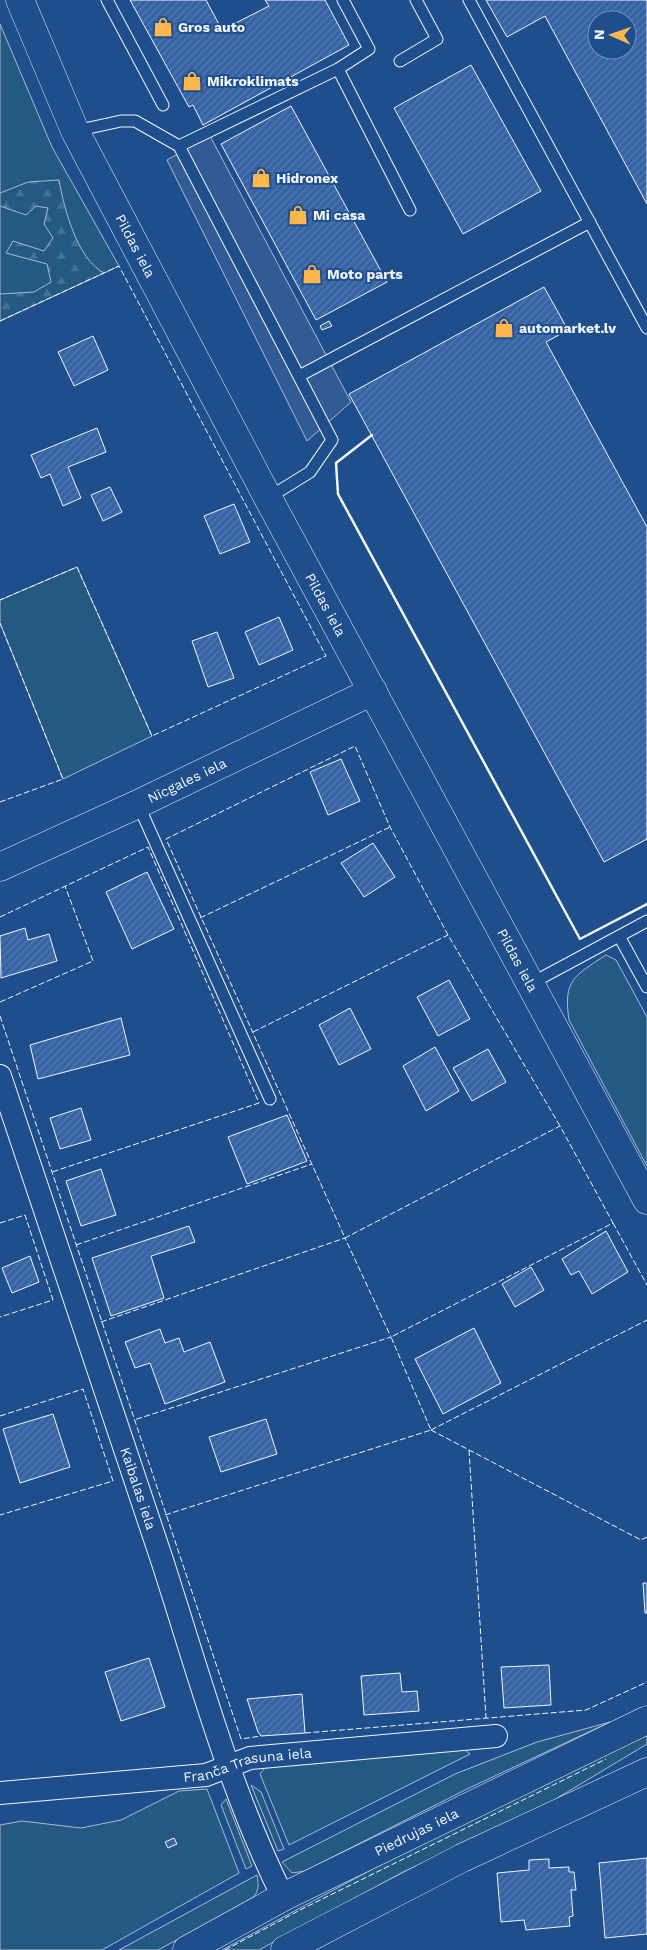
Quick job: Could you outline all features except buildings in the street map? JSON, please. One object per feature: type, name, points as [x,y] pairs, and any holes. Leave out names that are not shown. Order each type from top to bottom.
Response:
[{"type":"street","name":"Pildas iela","points":[[23,1],[75,131],[268,498],[647,1200]]},
{"type":"street","name":"Nīcgales iela","points":[[0,867],[138,804],[373,691]]},
{"type":"street","name":"Kaibalas iela","points":[[0,1076],[96,1358],[228,1767],[266,1863],[283,1897]]},
{"type":"street","name":"Piedrujas iela","points":[[187,1950],[283,1897],[647,1720]]},
{"type":"street","name":"Franča Trasuna iela","points":[[0,1793],[206,1775],[250,1758],[496,1736]]},
{"type":"street","points":[[285,1950],[314,1943],[462,1858],[647,1772]]},
{"type":"lane","points":[[107,0],[163,105]]},
{"type":"lane","points":[[179,146],[338,69],[369,49],[343,0]]},
{"type":"lane","points":[[400,61],[437,39],[416,0]]},
{"type":"lane","points":[[469,0],[647,328]]},
{"type":"lane","points":[[338,69],[410,210]]},
{"type":"lane","points":[[75,131],[135,121],[179,146],[332,440],[310,472],[268,498]]},
{"type":"lane","points":[[299,376],[590,222]]},
{"type":"lane","points":[[138,804],[270,1100]]},
{"type":"lane","points":[[530,984],[647,921]]},
{"type":"lane","points":[[619,936],[647,988]]},
{"type":"green space","points":[[0,24],[52,147],[119,266],[0,321]]},
{"type":"green space","points":[[59,180],[68,218],[79,245],[86,256],[104,273],[0,321],[0,294],[34,292],[51,282],[47,264],[6,253],[13,241],[44,251],[53,238],[44,224],[48,208],[36,206],[26,215],[0,206],[0,193],[28,182]]},
{"type":"green space","points":[[77,567],[152,736],[63,779],[0,623],[0,600]]},
{"type":"green space","points":[[606,955],[616,960],[647,1017],[647,1166],[569,1020],[568,996],[573,980],[586,968]]},
{"type":"green space","points":[[610,1722],[467,1789],[305,1871],[292,1873],[282,1862],[455,1774],[537,1742]]},
{"type":"green space","points":[[647,1735],[647,1744],[549,1803],[403,1872],[259,1950],[222,1950],[447,1829]]},
{"type":"green space","points":[[463,1748],[470,1754],[289,1845],[260,1774],[268,1764]]},
{"type":"green space","points":[[251,1785],[261,1792],[284,1849],[278,1851]]},
{"type":"green space","points":[[207,1789],[239,1873],[102,1950],[0,1950],[0,1825],[22,1821],[81,1828],[121,1820],[179,1791]]},
{"type":"green space","points":[[226,1799],[252,1866],[246,1869],[221,1805]]},
{"type":"green space","points":[[257,1875],[258,1889],[251,1900],[158,1950],[119,1950]]},
{"type":"shaded area","points":[[210,136],[351,402],[307,441],[167,160]]},
{"type":"fence","points":[[0,321],[119,266],[326,656],[152,736],[77,567],[0,600]]},
{"type":"fence","points":[[0,623],[63,779],[0,802]]},
{"type":"fence","points":[[165,1515],[431,1430],[391,1337],[613,1223],[560,1126],[345,1238],[166,839],[355,746],[390,827],[448,935],[560,1126]]},
{"type":"fence","points":[[200,918],[390,827]]},
{"type":"fence","points":[[0,917],[148,847],[259,1103],[52,1172]]},
{"type":"fence","points":[[0,1002],[93,961],[65,886]]},
{"type":"fence","points":[[253,1032],[448,935]]},
{"type":"fence","points":[[0,1016],[241,1739],[261,1736]]},
{"type":"fence","points":[[76,1245],[312,1164]]},
{"type":"fence","points":[[0,1223],[25,1215],[53,1300],[0,1317]]},
{"type":"fence","points":[[613,1223],[647,1285]]},
{"type":"fence","points":[[101,1322],[345,1238],[391,1337],[134,1420]]},
{"type":"fence","points":[[431,1430],[647,1320]]},
{"type":"fence","points":[[0,1416],[83,1389],[113,1481],[0,1515]]},
{"type":"fence","points":[[431,1430],[641,1540],[647,1537]]},
{"type":"fence","points":[[469,1450],[486,1718]]},
{"type":"fence","points":[[305,1733],[586,1710],[647,1682]]},
{"type":"fence","points":[[225,1950],[304,1908],[606,1759]]},
{"type":"wall","points":[[372,435],[336,463],[338,494],[580,939],[647,904]]},
{"type":"place","name":"Gros auto","points":[[163,27]]},
{"type":"place","name":"Mikroklimats","points":[[192,81]]},
{"type":"place","name":"Hidronex","points":[[261,178]]},
{"type":"place","name":"Mi casa","points":[[298,215]]},
{"type":"place","name":"Moto parts","points":[[312,274]]},
{"type":"place","name":"automarket.lv","points":[[504,328]]}]
